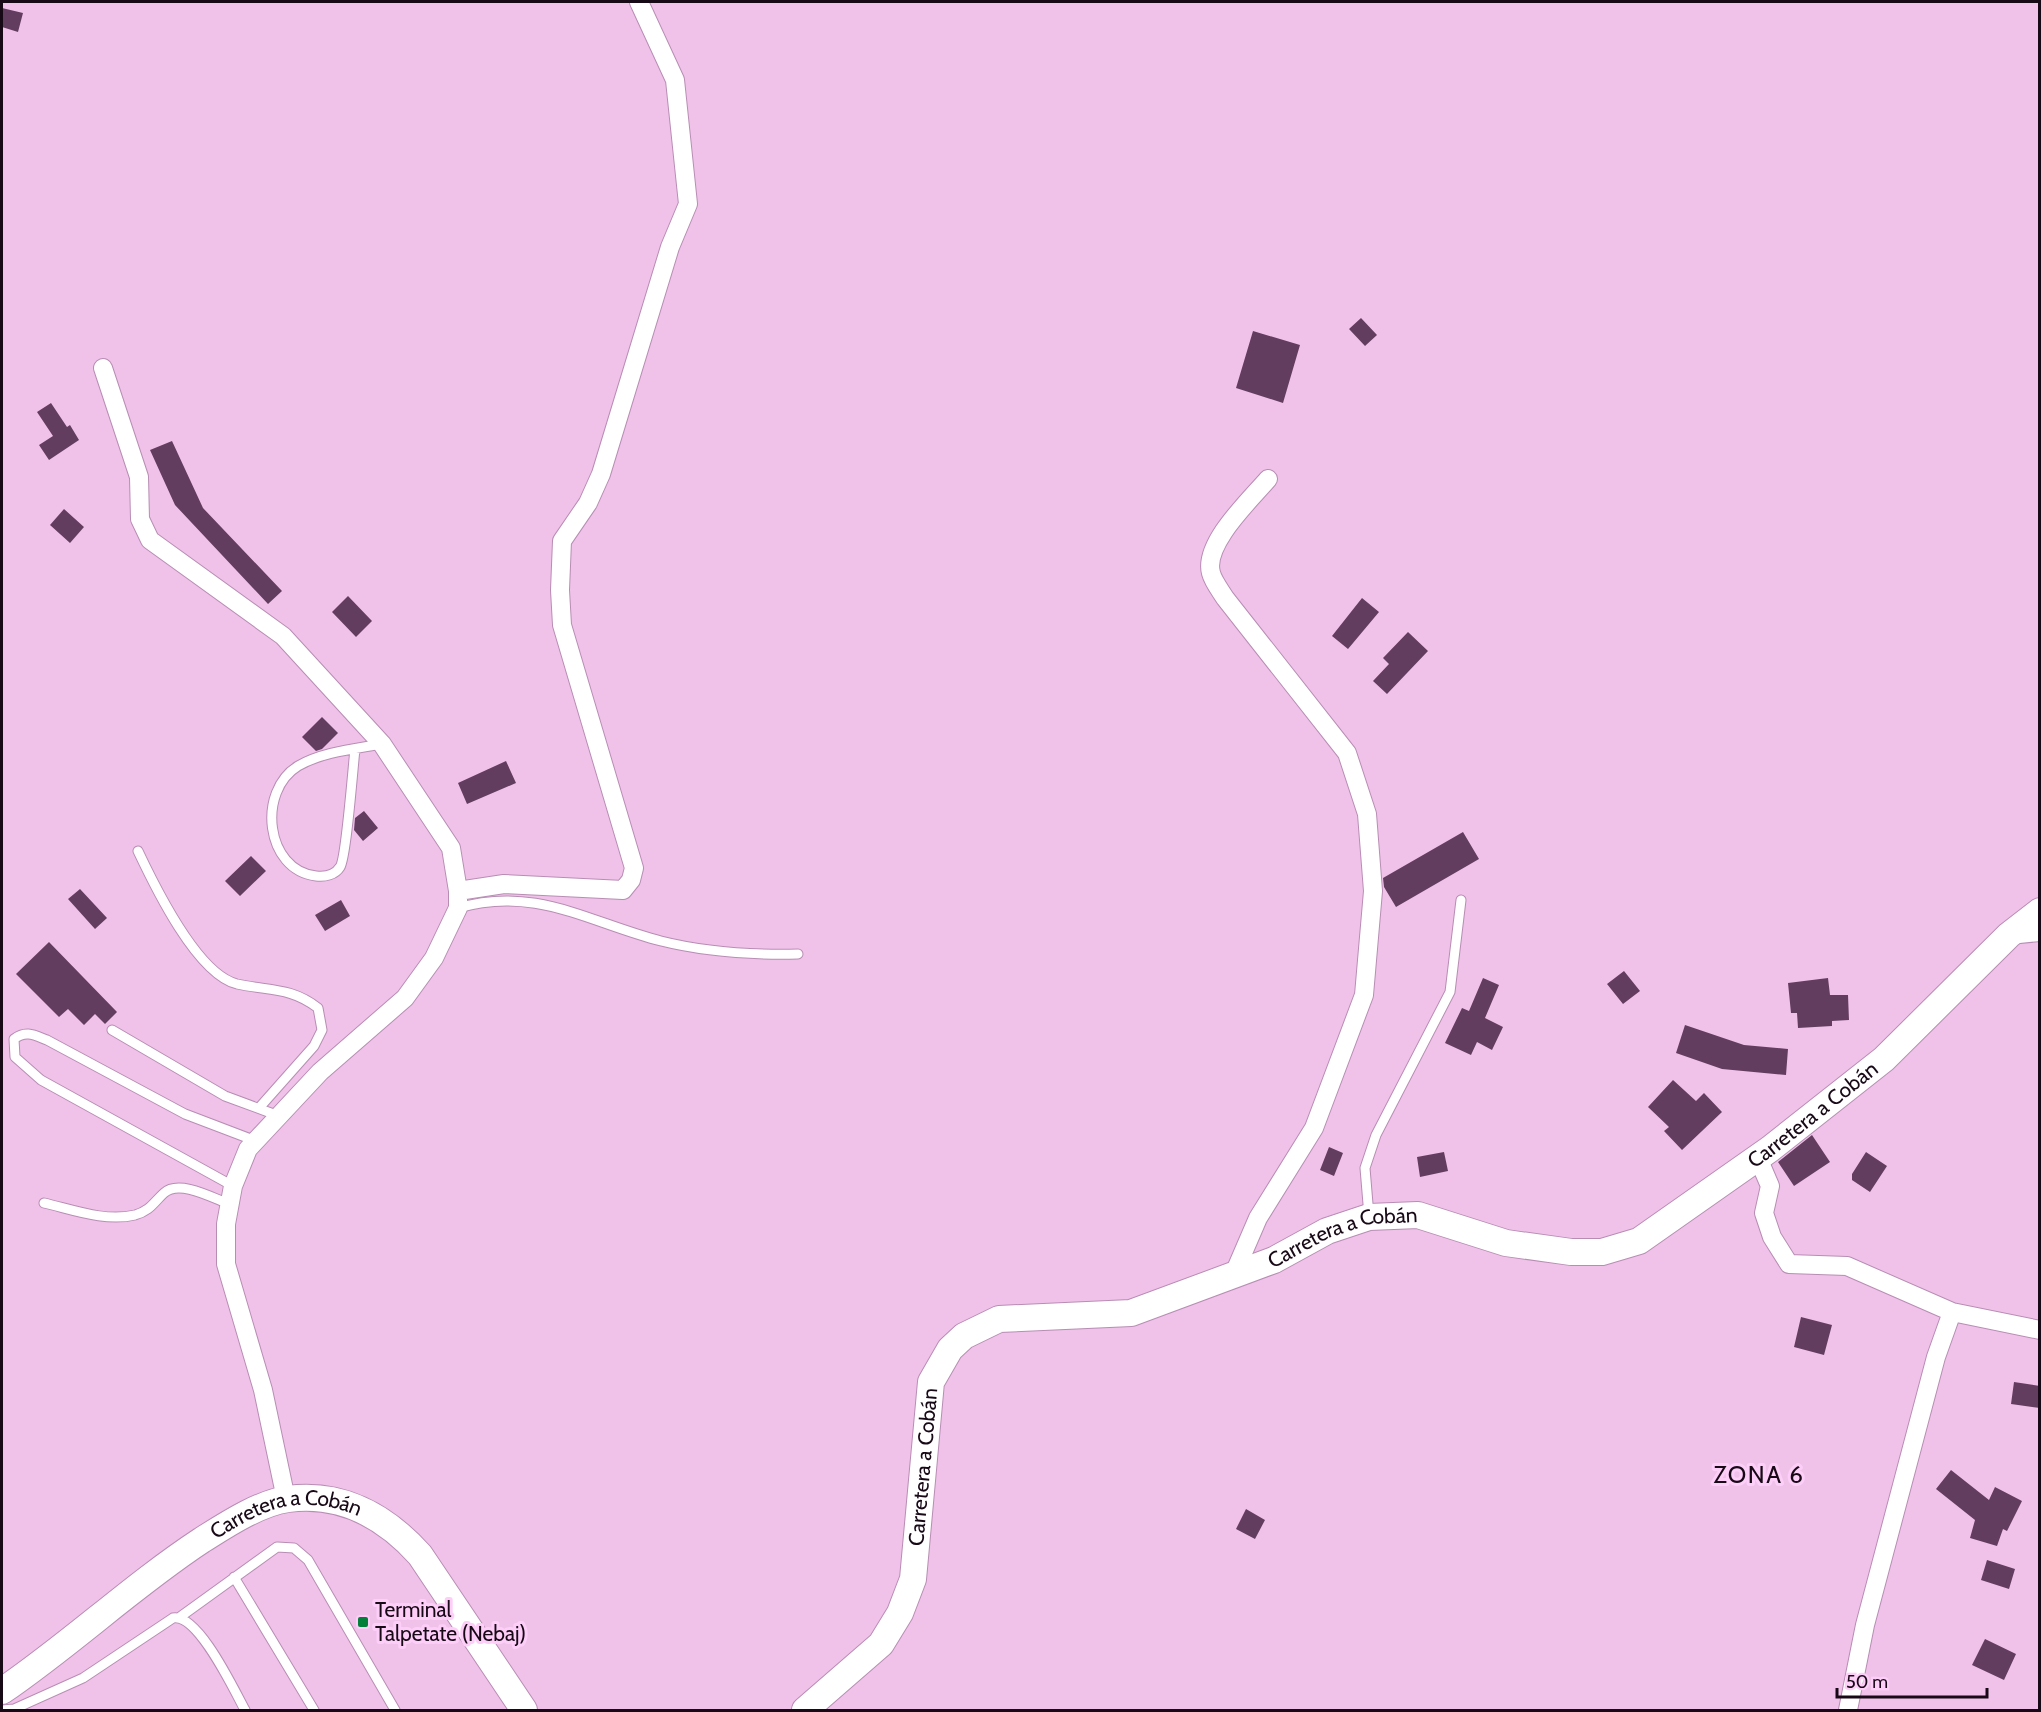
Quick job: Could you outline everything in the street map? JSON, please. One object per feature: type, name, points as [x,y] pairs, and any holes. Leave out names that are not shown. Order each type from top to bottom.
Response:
[{"type":"street","points":[[458,900],[504,884],[623,890],[631,880],[634,868],[562,625],[560,590],[562,541],[588,503],[601,474],[670,247],[688,204],[675,80],[639,2]]},
{"type":"street","points":[[103,368],[139,477],[140,519],[150,540],[283,636],[382,744],[451,848],[458,900],[434,958],[405,998],[320,1072],[248,1149],[233,1186],[226,1224],[226,1264],[263,1390],[286,1499]]},
{"type":"street","points":[[1233,1276],[1258,1218],[1314,1128],[1364,995],[1371,922],[1372,891],[1367,814],[1347,753],[1225,598],[1210,573],[1211,552],[1232,521],[1268,479]]},
{"type":"street","name":"Carretera a Cobán","points":[[805,1710],[881,1644],[900,1613],[913,1579],[931,1382],[950,1349],[981,1326],[999,1319],[1131,1313],[1274,1260],[1327,1232],[1369,1217],[1418,1215],[1506,1243],[1571,1252],[1602,1252],[1639,1241],[1758,1158],[1884,1059],[2009,935],[2040,911]]},
{"type":"street","points":[[2009,935],[2040,932]]},
{"type":"street","points":[[1758,1158],[1770,1186],[1764,1214],[1772,1237],[1789,1264],[1847,1266],[1952,1312],[2040,1330]]},
{"type":"street","points":[[1848,1710],[1865,1625],[1936,1357],[1952,1312]]},
{"type":"street","name":"Carretera a Cobán","points":[[2,1691],[168,1563],[234,1519],[286,1499],[316,1498],[346,1503],[374,1515],[399,1532],[420,1555],[524,1710]]},
{"type":"lane","points":[[355,749],[347,811],[346,852],[340,868],[326,877],[307,875],[291,868],[276,848],[271,819],[279,784],[297,767],[328,754],[355,749],[382,744]]},
{"type":"lane","points":[[138,851],[152,882],[200,959],[217,974],[235,983],[277,989],[302,996],[318,1008],[322,1030],[314,1046],[259,1108]]},
{"type":"lane","points":[[458,900],[502,899],[550,904],[664,942],[751,955],[798,954]]},
{"type":"lane","points":[[1369,1217],[1365,1168],[1385,1117],[1450,992],[1461,900]]},
{"type":"lane","points":[[112,1030],[225,1096],[279,1116]]},
{"type":"lane","points":[[233,1186],[42,1080],[15,1057],[14,1040],[20,1034],[30,1033],[47,1040],[185,1114],[256,1141]]},
{"type":"lane","points":[[44,1203],[105,1218],[134,1215],[146,1211],[165,1191],[178,1187],[229,1204]]},
{"type":"lane","points":[[2,1710],[14,1709],[83,1678],[173,1618],[180,1617],[277,1547],[294,1548],[308,1560],[395,1710]]},
{"type":"lane","points":[[234,1577],[314,1710]]},
{"type":"lane","points":[[180,1617],[188,1621],[215,1657],[245,1710]]},
{"type":"building","points":[[2,8],[23,13],[18,32],[2,27]]},
{"type":"building","points":[[1361,318],[1377,335],[1365,346],[1349,329]]},
{"type":"building","points":[[1253,331],[1300,345],[1283,403],[1236,388]]},
{"type":"building","points":[[51,403],[67,427],[70,425],[79,440],[49,460],[39,445],[53,436],[37,412]]},
{"type":"building","points":[[172,441],[203,508],[282,591],[268,604],[175,505],[150,450]]},
{"type":"building","points":[[64,509],[84,527],[70,543],[50,525]]},
{"type":"building","points":[[348,596],[372,621],[356,637],[332,612]]},
{"type":"building","points":[[1362,598],[1379,612],[1348,649],[1332,636]]},
{"type":"building","points":[[1408,632],[1428,651],[1387,694],[1373,681],[1389,664],[1383,658]]},
{"type":"building","points":[[322,717],[338,733],[322,749],[316,751],[302,737]]},
{"type":"building","points":[[506,761],[516,783],[467,804],[458,783]]},
{"type":"building","points":[[364,811],[378,828],[363,841],[354,830],[355,818]]},
{"type":"building","points":[[1463,832],[1479,859],[1396,907],[1384,887],[1383,878]]},
{"type":"building","points":[[251,856],[266,871],[240,896],[225,881]]},
{"type":"building","points":[[80,889],[107,918],[95,929],[68,899]]},
{"type":"building","points":[[341,900],[350,916],[325,931],[315,915]]},
{"type":"building","points":[[49,942],[117,1012],[105,1024],[95,1014],[84,1025],[68,1009],[59,1017],[16,974]]},
{"type":"building","points":[[1624,971],[1640,991],[1623,1004],[1607,984]]},
{"type":"building","points":[[1483,978],[1499,985],[1485,1018],[1503,1027],[1492,1050],[1477,1042],[1471,1055],[1445,1043],[1462,1008],[1469,1011]]},
{"type":"building","points":[[1828,978],[1830,995],[1848,995],[1849,1020],[1832,1021],[1832,1026],[1798,1028],[1797,1013],[1791,1013],[1788,983]]},
{"type":"building","points":[[1685,1025],[1744,1045],[1788,1049],[1786,1075],[1722,1069],[1676,1053]]},
{"type":"building","points":[[1673,1080],[1696,1101],[1704,1093],[1722,1112],[1682,1150],[1664,1131],[1669,1127],[1648,1107]]},
{"type":"building","points":[[1812,1135],[1830,1162],[1794,1186],[1778,1162]]},
{"type":"building","points":[[1329,1147],[1343,1153],[1334,1176],[1320,1170]]},
{"type":"building","points":[[1444,1152],[1448,1171],[1420,1177],[1417,1157]]},
{"type":"building","points":[[1866,1152],[1887,1166],[1870,1192],[1852,1180],[1852,1174]]},
{"type":"building","points":[[1801,1317],[1832,1325],[1824,1355],[1794,1347]]},
{"type":"building","points":[[2014,1382],[2040,1386],[2040,1408],[2011,1404]]},
{"type":"building","points":[[1951,1470],[1989,1500],[1995,1487],[2022,1501],[2007,1531],[2003,1529],[1997,1546],[1970,1538],[1975,1520],[1936,1489]]},
{"type":"building","points":[[1246,1509],[1265,1520],[1255,1539],[1236,1529]]},
{"type":"building","points":[[1987,1560],[2015,1569],[2009,1589],[1981,1580]]},
{"type":"building","points":[[1985,1639],[2016,1654],[2004,1680],[1972,1665]]},
{"type":"place","name":"Terminal Talpetate (Nebaj)","points":[[363,1622]]},
{"type":"district","name":"ZONA 6","points":[[1759,1475]]}]
